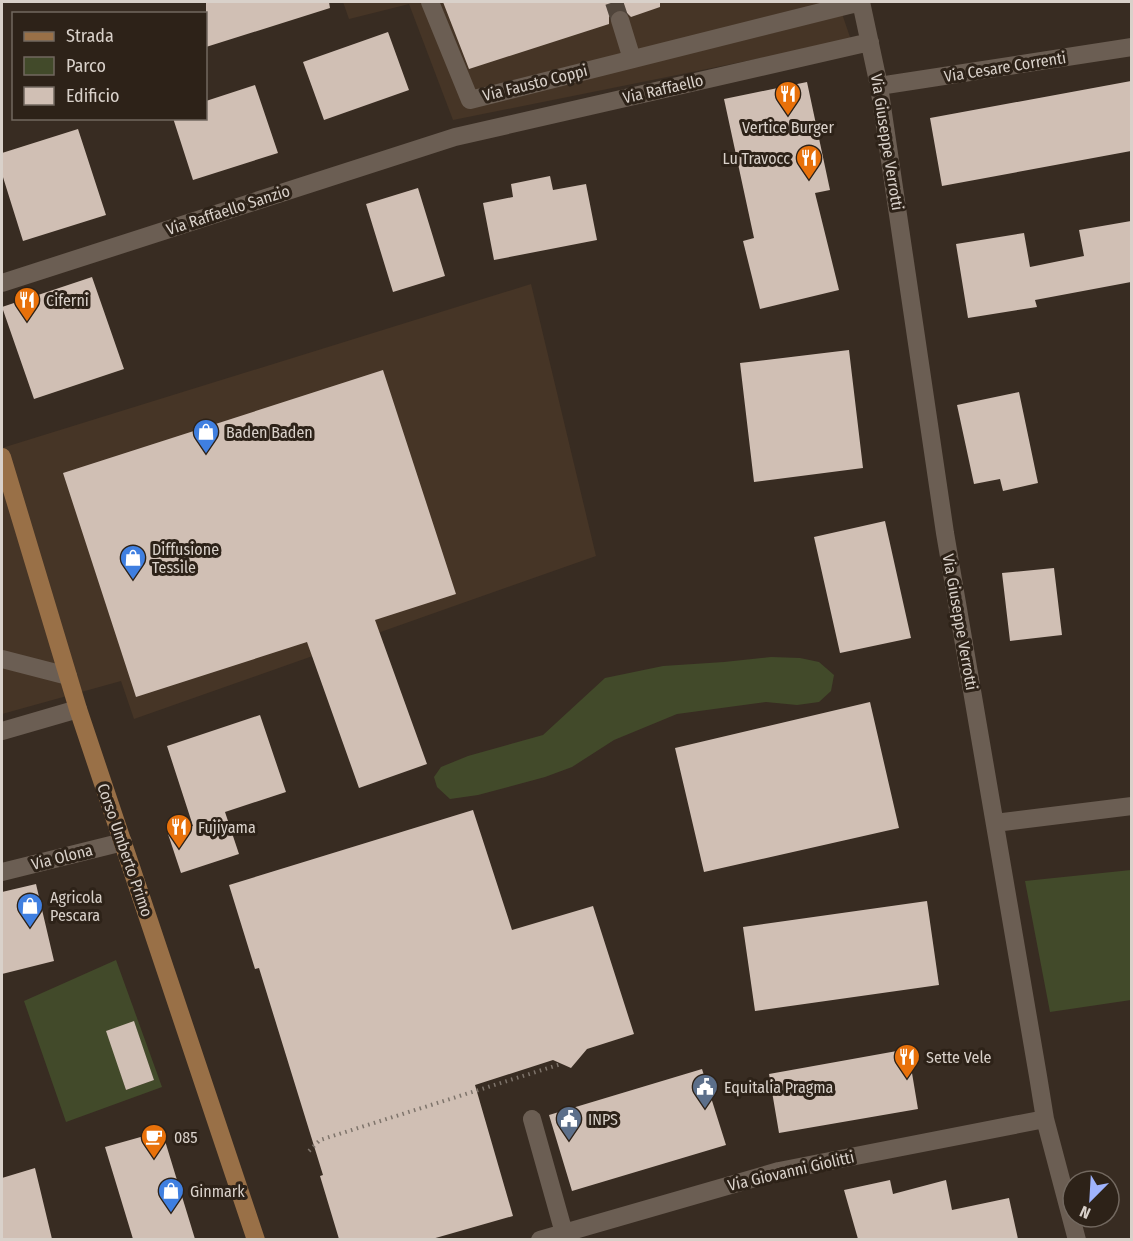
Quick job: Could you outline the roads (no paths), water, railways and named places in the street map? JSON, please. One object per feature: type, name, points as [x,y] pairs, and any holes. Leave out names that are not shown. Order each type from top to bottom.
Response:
[{"type":"main road","name":"Corso Umberto Primo","points":[[2,462],[78,708],[256,1239]]},
{"type":"street","name":"Via Fausto Coppi","points":[[430,2],[470,100],[861,2]]},
{"type":"street","name":"Via Giuseppe Verrotti","points":[[861,2],[879,86],[945,533],[1045,1119],[1077,1239]]},
{"type":"street","points":[[620,20],[632,59]]},
{"type":"street","name":"Via Raffaello","points":[[455,137],[870,42]]},
{"type":"street","name":"Via Cesare Correnti","points":[[879,86],[1131,47]]},
{"type":"street","name":"Via Raffaello Sanzio","points":[[2,284],[455,137]]},
{"type":"street","points":[[2,659],[68,676]]},
{"type":"street","points":[[2,731],[78,708]]},
{"type":"street","points":[[994,823],[1131,806]]},
{"type":"street","name":"Via Olona","points":[[2,872],[123,842]]},
{"type":"street","points":[[532,1119],[564,1233]]},
{"type":"street","name":"Via Giovanni Giolitti","points":[[540,1239],[779,1171],[1045,1119]]},
{"type":"tunnel","points":[[614,2],[620,20]]},
{"type":"place","name":"Vertice Burger","points":[[788,117]]},
{"type":"place","name":"Lu Travocc","points":[[809,181]]},
{"type":"place","name":"Ciferni","points":[[27,323]]},
{"type":"place","name":"Baden Baden","points":[[206,455]]},
{"type":"place","name":"Diffusione Tessile","points":[[133,581]]},
{"type":"place","name":"Fujiyama","points":[[179,850]]},
{"type":"place","name":"Agricola Pescara","points":[[30,929]]},
{"type":"place","name":"Sette Vele","points":[[907,1080]]},
{"type":"place","name":"Equitalia Pragma","points":[[705,1110]]},
{"type":"place","name":"INPS","points":[[569,1142]]},
{"type":"place","name":"085","points":[[154,1160]]},
{"type":"place","name":"Ginmark","points":[[171,1214]]}]
